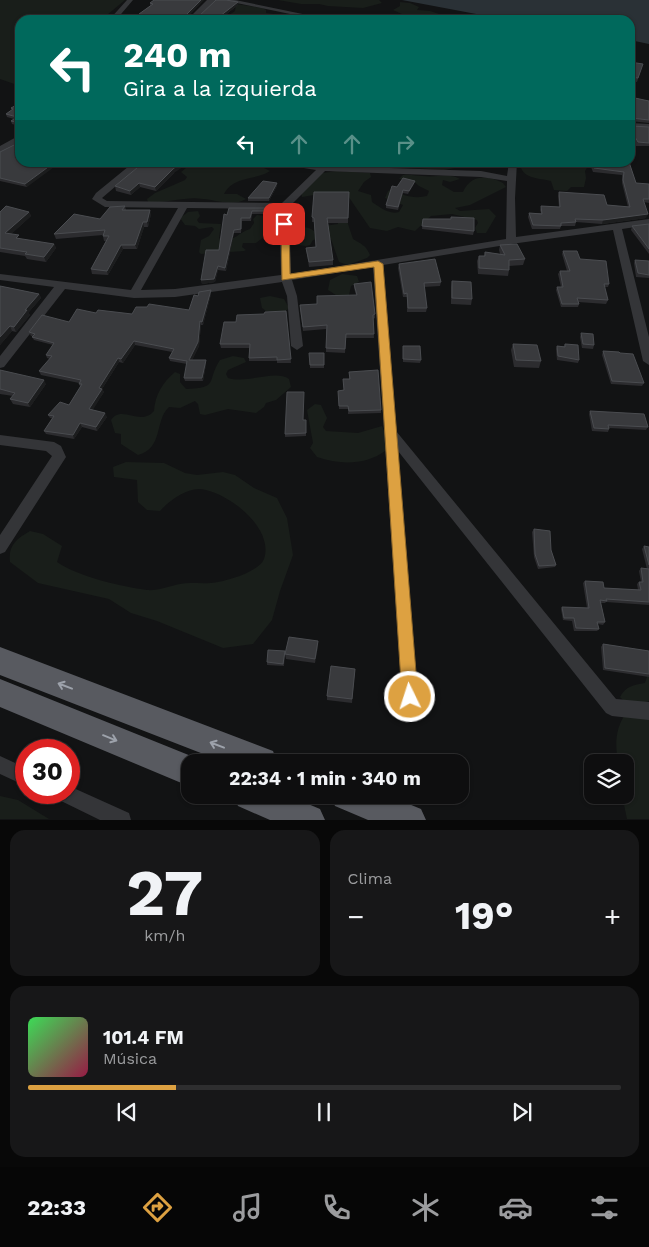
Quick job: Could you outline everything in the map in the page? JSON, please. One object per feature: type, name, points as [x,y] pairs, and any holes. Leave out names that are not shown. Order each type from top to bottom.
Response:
[{"type":"highway","points":[[0,661],[241,754]]},
{"type":"highway","points":[[0,694],[181,767]]},
{"type":"highway","points":[[271,804],[309,820]]},
{"type":"highway","points":[[369,804],[410,820]]},
{"type":"street","points":[[116,15],[130,0]]},
{"type":"street","points":[[196,15],[212,0]]},
{"type":"street","points":[[225,0],[304,15]]},
{"type":"street","points":[[635,125],[649,126]]},
{"type":"street","points":[[0,152],[15,142]]},
{"type":"street","points":[[134,167],[99,195],[99,201],[105,204],[284,206],[323,167]]},
{"type":"street","points":[[353,167],[453,174],[481,174],[511,179]]},
{"type":"street","points":[[511,241],[512,167]]},
{"type":"street","points":[[134,294],[184,205]]},
{"type":"street","points":[[284,206],[286,278],[292,296],[297,346]]},
{"type":"street","points":[[0,277],[134,294],[175,293],[378,264],[511,241],[649,222]]},
{"type":"street","points":[[617,226],[649,358]]},
{"type":"street","points":[[378,264],[410,697]]},
{"type":"street","points":[[0,364],[61,286]]},
{"type":"street","points":[[390,432],[612,707],[649,711]]},
{"type":"street","points":[[0,440],[49,446],[56,450],[59,457],[0,547]]},
{"type":"street","points":[[0,765],[15,772]]},
{"type":"street","points":[[80,801],[122,820]]},
{"type":"shaded area","points":[[0,0],[125,0],[107,15],[15,15],[15,84],[0,79]]},
{"type":"shaded area","points":[[278,0],[379,0],[382,3],[363,8],[301,4]]},
{"type":"shaded area","points":[[402,0],[649,0],[649,44],[635,41],[635,15],[482,15]]},
{"type":"shaded area","points":[[400,2],[410,3],[419,7],[417,10],[430,11],[442,15],[404,15],[393,10],[400,6]]},
{"type":"shaded area","points":[[236,4],[262,8],[266,10],[266,13],[280,15],[229,15],[235,11]]},
{"type":"shaded area","points":[[187,167],[261,167],[270,171],[239,181],[228,188],[224,194],[237,194],[246,199],[236,203],[196,198],[148,202],[147,199],[155,193],[185,180],[187,177],[181,172]]},
{"type":"shaded area","points":[[395,167],[413,167],[456,167],[444,170]]},
{"type":"shaded area","points":[[588,167],[585,171],[584,187],[571,187],[567,191],[554,190],[551,181],[527,175],[521,168]]},
{"type":"shaded area","points":[[337,171],[370,173],[371,177],[364,182],[358,191],[371,195],[372,202],[385,210],[395,213],[399,212],[403,205],[385,198],[388,191],[392,189],[404,195],[418,197],[427,196],[429,191],[412,180],[399,179],[403,175],[455,177],[460,179],[450,182],[443,180],[442,185],[454,192],[463,192],[466,186],[475,179],[480,178],[492,178],[503,183],[506,187],[470,205],[455,208],[460,211],[489,209],[496,216],[486,233],[477,233],[475,228],[478,223],[477,220],[452,214],[431,216],[415,231],[398,227],[387,231],[370,228],[348,196],[314,195],[302,197],[301,192],[322,173]]},
{"type":"shaded area","points":[[198,211],[200,216],[197,220],[199,223],[221,224],[219,238],[222,241],[231,239],[250,229],[254,223],[253,219],[257,215],[266,216],[274,224],[256,243],[243,243],[242,247],[246,250],[244,251],[201,254],[199,252],[201,240],[209,236],[214,229],[212,227],[199,229],[195,226],[185,225],[180,218],[188,212]]},
{"type":"shaded area","points":[[338,218],[347,221],[353,239],[367,249],[370,255],[367,258],[348,265],[339,262],[331,239],[313,240],[310,245],[306,246],[289,244],[288,230],[306,227],[315,232],[324,226],[338,224]]},
{"type":"shaded area","points":[[342,274],[357,276],[359,282],[351,286],[349,295],[339,297],[328,290],[330,280]]},
{"type":"shaded area","points":[[270,296],[284,299],[289,308],[286,311],[266,311],[262,308],[260,298]]},
{"type":"shaded area","points":[[233,356],[244,358],[246,362],[228,370],[226,374],[228,378],[244,379],[276,375],[283,376],[289,379],[291,387],[276,400],[266,403],[256,413],[228,409],[205,415],[200,414],[198,404],[195,401],[180,408],[169,407],[161,419],[152,447],[146,452],[138,455],[121,444],[121,434],[115,433],[111,420],[115,416],[120,414],[137,417],[149,415],[154,411],[160,389],[175,372],[180,374],[180,382],[186,389],[208,385],[220,360]]},
{"type":"shaded area","points":[[315,404],[321,405],[327,418],[323,427],[326,431],[358,433],[382,426],[386,435],[385,451],[370,459],[352,462],[326,460],[317,457],[310,448],[313,443],[307,410]]},
{"type":"shaded area","points":[[126,462],[164,463],[185,473],[197,475],[223,472],[235,475],[254,488],[277,498],[287,518],[293,555],[272,620],[253,644],[223,648],[157,621],[131,613],[109,599],[38,583],[10,562],[12,547],[30,531],[43,534],[62,546],[57,562],[65,567],[100,580],[147,590],[184,583],[224,581],[240,576],[261,564],[264,559],[265,548],[263,536],[257,526],[238,507],[216,493],[200,489],[181,494],[160,511],[147,510],[138,502],[137,480],[114,477],[113,467]]},
{"type":"shaded area","points":[[649,671],[649,701],[635,705],[627,704],[620,697],[622,693],[630,687],[645,683]]},
{"type":"shaded area","points":[[626,713],[649,719],[649,819],[627,819],[624,804],[634,804],[634,754],[617,754],[616,743],[622,719]]},
{"type":"shaded area","points":[[0,796],[15,799],[15,804],[25,804],[49,819],[0,819]]},
{"type":"building","points":[[154,0],[201,0],[186,15],[139,14],[153,4],[150,3]]},
{"type":"building","points":[[216,0],[238,2],[221,15],[200,15]]},
{"type":"building","points":[[635,63],[643,64],[638,78],[635,78]]},
{"type":"building","points":[[635,98],[649,101],[649,120],[635,118]]},
{"type":"building","points":[[15,106],[15,116],[6,114],[13,109],[11,108]]},
{"type":"building","points":[[635,126],[649,127],[649,143],[638,142],[635,137]]},
{"type":"building","points":[[15,144],[15,167],[48,167],[25,184],[0,178],[0,152]]},
{"type":"building","points":[[138,167],[176,167],[155,187],[139,183],[130,191],[115,186]]},
{"type":"building","points":[[631,167],[636,183],[649,184],[649,199],[643,199],[648,214],[603,220],[575,219],[576,222],[561,223],[561,226],[533,225],[529,213],[542,214],[541,206],[560,207],[559,192],[604,195],[607,205],[630,207],[623,180],[624,172],[594,168]]},
{"type":"building","points":[[403,178],[415,181],[409,191],[403,190],[398,207],[386,205],[392,186],[397,187]]},
{"type":"building","points":[[263,181],[277,183],[269,198],[248,198]]},
{"type":"building","points":[[314,192],[349,192],[348,218],[327,218],[333,260],[309,262],[306,248],[316,247],[314,218],[312,217]]},
{"type":"building","points":[[6,206],[29,212],[5,233],[19,235],[16,238],[54,244],[44,257],[0,248],[0,212]]},
{"type":"building","points":[[125,206],[122,210],[150,210],[147,222],[143,222],[135,245],[121,245],[107,271],[91,269],[109,236],[103,236],[105,230],[54,234],[74,214],[100,219],[110,207]]},
{"type":"building","points":[[229,208],[268,208],[268,211],[252,211],[250,218],[241,218],[241,229],[234,230],[225,268],[218,266],[214,279],[201,280],[206,250],[219,250],[224,214],[227,215]]},
{"type":"building","points":[[451,217],[474,218],[474,231],[422,226],[423,219],[451,219]]},
{"type":"building","points":[[649,224],[649,249],[632,226]]},
{"type":"building","points":[[517,244],[525,259],[509,260],[509,270],[479,268],[479,256],[485,256],[485,252],[505,255],[500,245]]},
{"type":"building","points":[[563,251],[577,251],[580,259],[606,261],[609,284],[604,284],[608,300],[577,298],[579,304],[562,304],[557,287],[563,287],[560,271],[570,271]]},
{"type":"building","points":[[435,259],[441,282],[424,283],[427,308],[408,308],[407,293],[404,294],[399,264]]},
{"type":"building","points":[[635,260],[649,261],[649,275],[638,273]]},
{"type":"building","points":[[452,281],[471,282],[472,299],[452,298]]},
{"type":"building","points":[[371,282],[375,314],[373,315],[374,334],[346,334],[345,349],[326,348],[327,325],[303,327],[300,305],[317,304],[317,296],[357,295],[354,284]]},
{"type":"building","points":[[0,286],[39,294],[14,327],[10,326],[0,337]]},
{"type":"building","points":[[211,290],[202,322],[200,321],[198,342],[189,360],[206,360],[202,378],[184,378],[187,361],[169,358],[174,349],[134,341],[121,359],[118,358],[99,388],[102,389],[89,409],[105,413],[96,427],[80,423],[73,435],[44,431],[54,416],[48,415],[60,402],[69,405],[82,384],[79,384],[81,380],[39,371],[52,356],[46,355],[54,343],[32,337],[35,334],[29,332],[42,315],[69,322],[77,309],[96,313],[98,310],[132,314],[136,307],[147,307],[149,304],[189,310],[194,295],[198,296],[199,292]]},
{"type":"building","points":[[286,311],[291,359],[277,360],[277,357],[249,358],[250,344],[220,344],[224,322],[236,322],[237,315]]},
{"type":"building","points":[[581,333],[593,334],[594,345],[583,344]]},
{"type":"building","points":[[513,344],[537,345],[541,361],[516,360]]},
{"type":"building","points":[[565,344],[578,345],[579,360],[558,356],[557,346],[565,347]]},
{"type":"building","points":[[403,346],[420,346],[421,360],[403,359]]},
{"type":"building","points":[[603,351],[633,354],[644,383],[612,381]]},
{"type":"building","points":[[309,353],[324,353],[324,365],[310,365]]},
{"type":"building","points":[[0,370],[44,380],[28,403],[10,399],[15,393],[0,389]]},
{"type":"building","points":[[378,370],[381,410],[349,411],[348,406],[339,406],[338,391],[344,390],[343,379],[350,379],[349,372]]},
{"type":"building","points":[[287,392],[304,392],[303,420],[306,420],[306,433],[285,434]]},
{"type":"building","points":[[590,411],[644,414],[648,427],[608,425],[609,429],[594,428]]},
{"type":"building","points":[[534,529],[550,531],[551,550],[556,565],[539,566],[535,554]]},
{"type":"building","points":[[644,546],[649,547],[649,565]]},
{"type":"building","points":[[641,568],[649,569],[649,602],[600,600],[605,622],[597,622],[599,629],[576,628],[574,618],[564,618],[562,607],[589,608],[585,581],[603,582],[604,588],[641,590],[639,582],[643,582]]},
{"type":"building","points":[[289,637],[318,641],[315,659],[285,654]]},
{"type":"building","points":[[603,644],[649,651],[649,674],[605,668]]},
{"type":"building","points":[[268,650],[285,651],[283,664],[267,662]]},
{"type":"building","points":[[331,666],[355,669],[352,699],[327,696]]},
{"type":"route","points":[[284,224],[286,278],[378,264],[410,697]]}]
